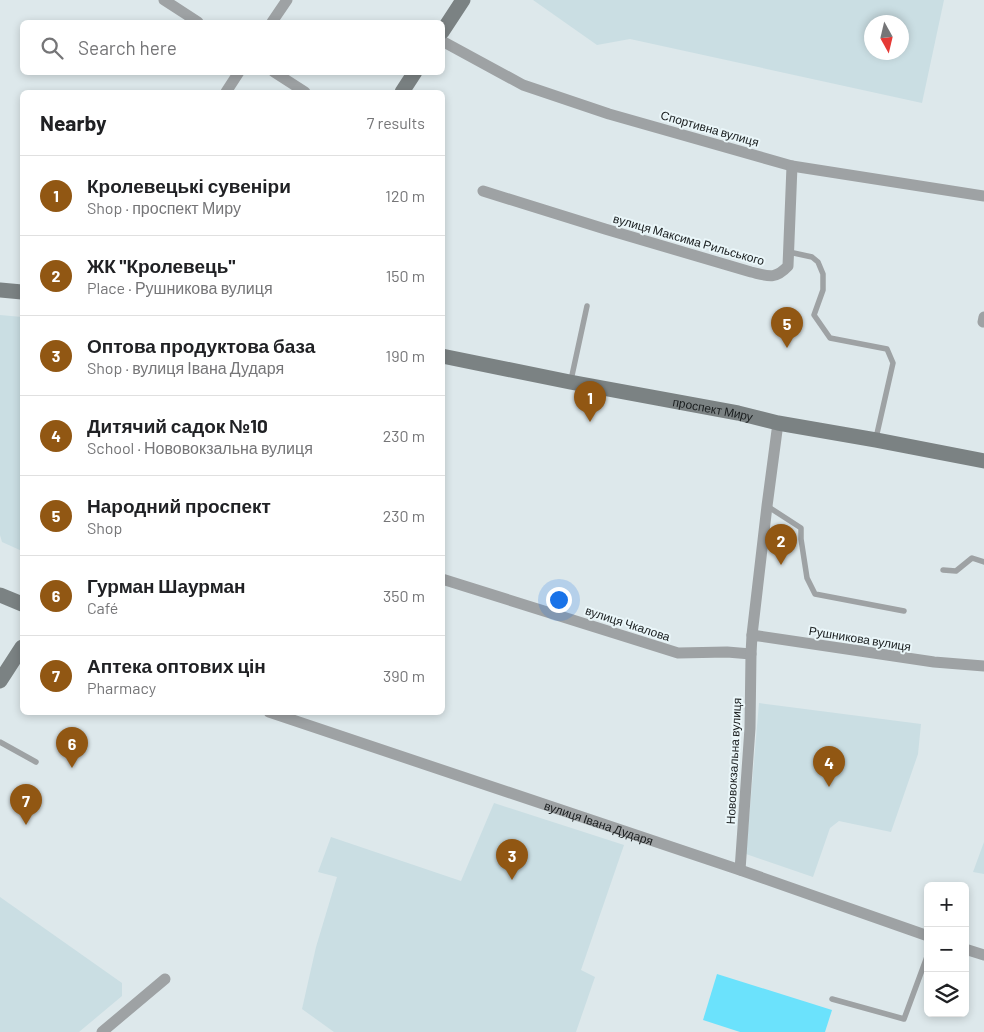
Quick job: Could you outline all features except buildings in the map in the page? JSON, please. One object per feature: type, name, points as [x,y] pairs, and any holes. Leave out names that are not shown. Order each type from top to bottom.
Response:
[{"type":"street","points":[[164,0],[195,20]]},
{"type":"street","points":[[273,20],[287,0]]},
{"type":"street","points":[[445,27],[463,0]]},
{"type":"street","name":"Спортивна вулиця","points":[[445,43],[523,85],[609,114],[792,166],[984,196]]},
{"type":"street","points":[[227,90],[237,75]]},
{"type":"street","points":[[279,75],[302,90]]},
{"type":"street","points":[[403,90],[413,75]]},
{"type":"street","name":"вулиця Максима Рильського","points":[[483,190],[605,229],[770,276],[781,274],[788,266],[792,166]]},
{"type":"street","points":[[0,290],[20,292]]},
{"type":"street","points":[[983,322],[984,317]]},
{"type":"street","name":"проспект Миру","points":[[445,357],[738,413],[778,423],[984,461]]},
{"type":"street","points":[[751,654],[778,423]]},
{"type":"street","name":"вулиця Чкалова","points":[[445,580],[678,653],[727,652],[751,654]]},
{"type":"street","points":[[0,595],[20,603]]},
{"type":"street","name":"Рушникова вулиця","points":[[752,635],[934,662],[984,666]]},
{"type":"street","points":[[0,681],[20,649]]},
{"type":"street","name":"Нововокзальна вулиця","points":[[740,870],[750,728],[751,654]]},
{"type":"street","name":"вулиця Івана Дударя","points":[[278,715],[740,870],[924,935]]},
{"type":"street","points":[[969,950],[984,955]]},
{"type":"street","points":[[102,1032],[165,978]]},
{"type":"lane","points":[[788,252],[812,257],[818,262],[823,274],[823,290],[814,315],[830,338],[886,349],[893,363],[876,440]]},
{"type":"lane","points":[[570,382],[587,306]]},
{"type":"lane","points":[[767,506],[801,528],[807,578],[815,594],[904,611]]},
{"type":"lane","points":[[943,570],[956,571],[972,558],[984,562]]},
{"type":"lane","points":[[0,742],[36,762]]},
{"type":"lane","points":[[832,999],[904,1019],[924,965]]},
{"type":"shaded area","points":[[533,0],[944,0],[922,103],[630,39],[597,45]]},
{"type":"shaded area","points":[[0,315],[20,317],[20,550],[2,542],[0,535]]},
{"type":"shaded area","points":[[759,703],[921,724],[918,754],[891,832],[839,821],[830,828],[813,877],[746,854]]},
{"type":"shaded area","points":[[494,803],[624,845],[581,970],[595,977],[576,1032],[334,1032],[302,1009],[316,947],[337,877],[318,872],[331,837],[461,881]]},
{"type":"shaded area","points":[[984,842],[984,874],[973,872]]},
{"type":"shaded area","points":[[0,897],[122,983],[122,996],[79,1032],[0,1032]]},
{"type":"shaded area","points":[[717,974],[832,1010],[825,1032],[740,1032],[703,1020]]},
{"type":"place","name":"Народний проспект","points":[[787,348]]},
{"type":"place","name":"Кролевецькі сувеніри","points":[[590,422]]},
{"type":"place","name":"ЖК \"Кролевець\"","points":[[781,565]]},
{"type":"place","name":"Гурман Шаурман","points":[[72,768]]},
{"type":"place","name":"Дитячий садок №10","points":[[829,787]]},
{"type":"place","name":"Аптека оптових цін","points":[[26,825]]},
{"type":"place","name":"Оптова продуктова база","points":[[512,880]]}]
